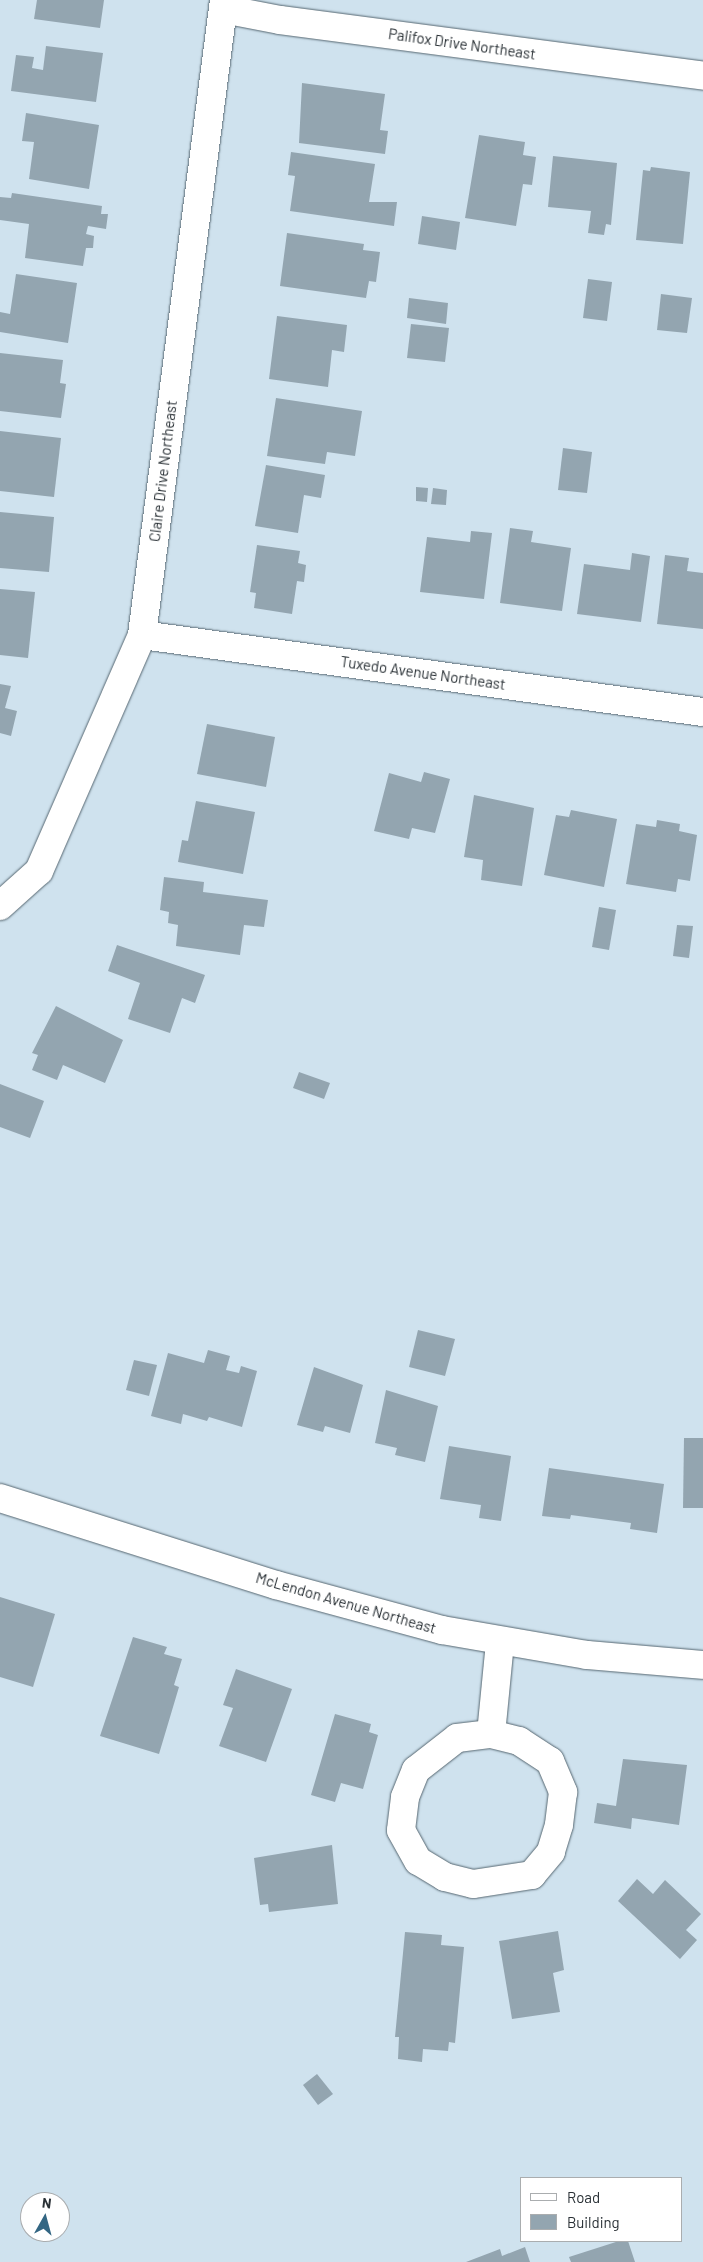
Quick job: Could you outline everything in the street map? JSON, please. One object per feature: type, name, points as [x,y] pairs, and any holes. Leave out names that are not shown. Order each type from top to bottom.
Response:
[{"type":"street","name":"Palifox Drive Northeast","points":[[223,4],[290,21],[703,76]]},
{"type":"street","name":"Claire Drive Northeast","points":[[0,906],[39,871],[142,635],[223,4]]},
{"type":"street","name":"Tuxedo Avenue Northeast","points":[[142,635],[703,712]]},
{"type":"street","name":"McLendon Avenue Northeast","points":[[0,1498],[276,1584],[500,1643],[703,1665]]},
{"type":"street","points":[[491,1734],[500,1643]]},
{"type":"street","points":[[491,1734],[519,1741],[550,1761],[563,1792],[559,1825],[551,1852],[532,1875],[473,1884],[445,1877],[418,1861],[401,1830],[404,1805],[416,1770],[440,1748],[457,1738],[491,1734]]},
{"type":"building","points":[[37,0],[104,0],[100,28],[34,19]]},
{"type":"building","points":[[46,46],[103,53],[96,102],[11,91],[16,55],[34,57],[32,68],[43,70]]},
{"type":"building","points":[[302,83],[385,94],[380,130],[388,131],[385,154],[299,143]]},
{"type":"building","points":[[26,113],[99,125],[89,189],[29,179],[34,142],[22,141]]},
{"type":"building","points":[[479,135],[525,142],[523,155],[536,157],[532,185],[523,184],[516,226],[465,218]]},
{"type":"building","points":[[291,152],[375,164],[369,202],[397,202],[394,226],[290,211],[295,176],[288,175]]},
{"type":"building","points":[[553,156],[617,163],[611,225],[606,224],[604,235],[588,233],[591,211],[548,207]]},
{"type":"building","points":[[651,167],[690,172],[683,244],[636,240],[643,170],[650,171]]},
{"type":"building","points":[[12,193],[102,206],[101,214],[108,214],[106,229],[88,226],[86,234],[94,236],[93,248],[86,248],[83,266],[25,258],[29,224],[0,220],[0,197],[11,198]]},
{"type":"building","points":[[422,216],[460,222],[456,250],[418,244]]},
{"type":"building","points":[[287,233],[364,244],[363,250],[380,252],[376,282],[369,281],[366,298],[280,286]]},
{"type":"building","points":[[16,274],[77,283],[68,343],[0,332],[0,312],[10,314]]},
{"type":"building","points":[[588,279],[612,282],[607,321],[583,318]]},
{"type":"building","points":[[661,294],[692,298],[687,333],[657,330]]},
{"type":"building","points":[[409,298],[448,303],[446,324],[407,318]]},
{"type":"building","points":[[277,316],[347,325],[344,352],[332,350],[328,387],[269,379]]},
{"type":"building","points":[[411,324],[449,328],[445,362],[407,358]]},
{"type":"building","points":[[0,353],[63,360],[60,383],[66,384],[61,418],[0,411]]},
{"type":"building","points":[[276,398],[362,411],[355,456],[327,452],[325,464],[267,456]]},
{"type":"building","points":[[0,431],[61,438],[54,497],[0,491]]},
{"type":"building","points":[[563,448],[592,452],[587,493],[558,490]]},
{"type":"building","points":[[266,465],[325,475],[321,498],[304,495],[298,533],[255,526]]},
{"type":"building","points":[[416,487],[428,488],[427,502],[416,501]]},
{"type":"building","points":[[433,488],[447,490],[446,505],[431,504]]},
{"type":"building","points":[[0,512],[54,517],[49,572],[0,568]]},
{"type":"building","points":[[510,528],[533,531],[531,542],[571,548],[562,611],[500,603]]},
{"type":"building","points":[[471,531],[492,533],[484,599],[420,592],[427,537],[470,542]]},
{"type":"building","points":[[257,545],[300,551],[298,563],[306,565],[304,582],[297,581],[292,614],[254,608],[256,593],[250,592]]},
{"type":"building","points":[[632,553],[650,556],[641,622],[577,614],[584,564],[630,570]]},
{"type":"building","points":[[665,555],[689,558],[687,571],[703,573],[703,629],[657,624]]},
{"type":"building","points":[[0,589],[35,592],[28,658],[0,655]]},
{"type":"building","points":[[0,684],[11,686],[5,708],[17,711],[11,736],[0,733]]},
{"type":"building","points":[[207,724],[275,737],[266,787],[197,774]]},
{"type":"building","points":[[424,772],[450,779],[435,833],[412,828],[409,839],[374,831],[389,773],[421,782]]},
{"type":"building","points":[[474,795],[534,808],[522,886],[481,880],[483,860],[464,857]]},
{"type":"building","points":[[196,801],[255,812],[243,874],[178,862],[182,840],[188,841]]},
{"type":"building","points":[[571,810],[617,819],[604,887],[544,875],[556,815],[569,817]]},
{"type":"building","points":[[657,820],[680,824],[679,831],[697,835],[690,881],[678,879],[676,892],[626,884],[636,824],[656,827]]},
{"type":"building","points":[[164,877],[204,882],[203,892],[268,900],[264,927],[244,925],[240,955],[176,946],[178,925],[168,923],[169,912],[160,910]]},
{"type":"building","points":[[599,907],[616,910],[609,950],[592,947]]},
{"type":"building","points":[[677,925],[693,926],[689,958],[673,956]]},
{"type":"building","points":[[117,945],[205,975],[195,1003],[182,998],[170,1033],[128,1019],[140,983],[108,971]]},
{"type":"building","points":[[56,1006],[123,1040],[105,1083],[63,1065],[57,1080],[32,1070],[38,1055],[32,1053]]},
{"type":"building","points":[[299,1072],[330,1083],[324,1099],[293,1088]]},
{"type":"building","points":[[0,1084],[44,1101],[30,1138],[0,1127]]},
{"type":"building","points":[[418,1330],[455,1339],[445,1376],[409,1367]]},
{"type":"building","points":[[208,1350],[230,1356],[226,1370],[239,1373],[241,1366],[257,1371],[242,1427],[209,1417],[207,1421],[183,1414],[181,1424],[151,1416],[168,1353],[204,1363]]},
{"type":"building","points":[[134,1360],[157,1365],[149,1396],[126,1390]]},
{"type":"building","points":[[314,1367],[363,1385],[350,1433],[325,1426],[323,1432],[297,1425]]},
{"type":"building","points":[[386,1390],[438,1406],[425,1462],[395,1455],[397,1448],[375,1443]]},
{"type":"building","points":[[684,1438],[703,1438],[703,1508],[683,1508]]},
{"type":"building","points":[[449,1446],[511,1456],[501,1521],[479,1518],[481,1505],[440,1499]]},
{"type":"building","points":[[549,1468],[664,1484],[657,1533],[630,1529],[631,1523],[571,1515],[570,1519],[542,1516]]},
{"type":"building","points":[[0,1597],[55,1614],[33,1687],[0,1677]]},
{"type":"building","points":[[133,1637],[167,1647],[164,1654],[182,1659],[174,1685],[179,1687],[159,1754],[100,1736]]},
{"type":"building","points":[[236,1669],[292,1689],[266,1762],[219,1746],[233,1708],[223,1705]]},
{"type":"building","points":[[335,1714],[371,1724],[369,1732],[378,1735],[363,1789],[341,1783],[335,1802],[311,1795]]},
{"type":"building","points":[[623,1759],[687,1765],[679,1825],[632,1818],[631,1829],[594,1823],[597,1803],[616,1806]]},
{"type":"building","points":[[332,1845],[338,1904],[269,1912],[268,1904],[260,1905],[254,1858]]},
{"type":"building","points":[[637,1879],[653,1894],[665,1880],[701,1914],[686,1930],[697,1940],[680,1959],[618,1901]]},
{"type":"building","points":[[558,1931],[564,1970],[553,1973],[560,2012],[512,2019],[499,1941]]},
{"type":"building","points":[[405,1932],[442,1935],[441,1945],[464,1947],[455,2043],[449,2042],[448,2051],[423,2049],[422,2062],[398,2059],[399,2037],[395,2037]]},
{"type":"building","points":[[317,2074],[333,2094],[318,2105],[303,2085]]},
{"type":"building","points":[[616,2242],[628,2242],[635,2262],[571,2262],[569,2257]]},
{"type":"building","points":[[525,2247],[530,2262],[466,2262],[500,2249],[502,2256]]}]
